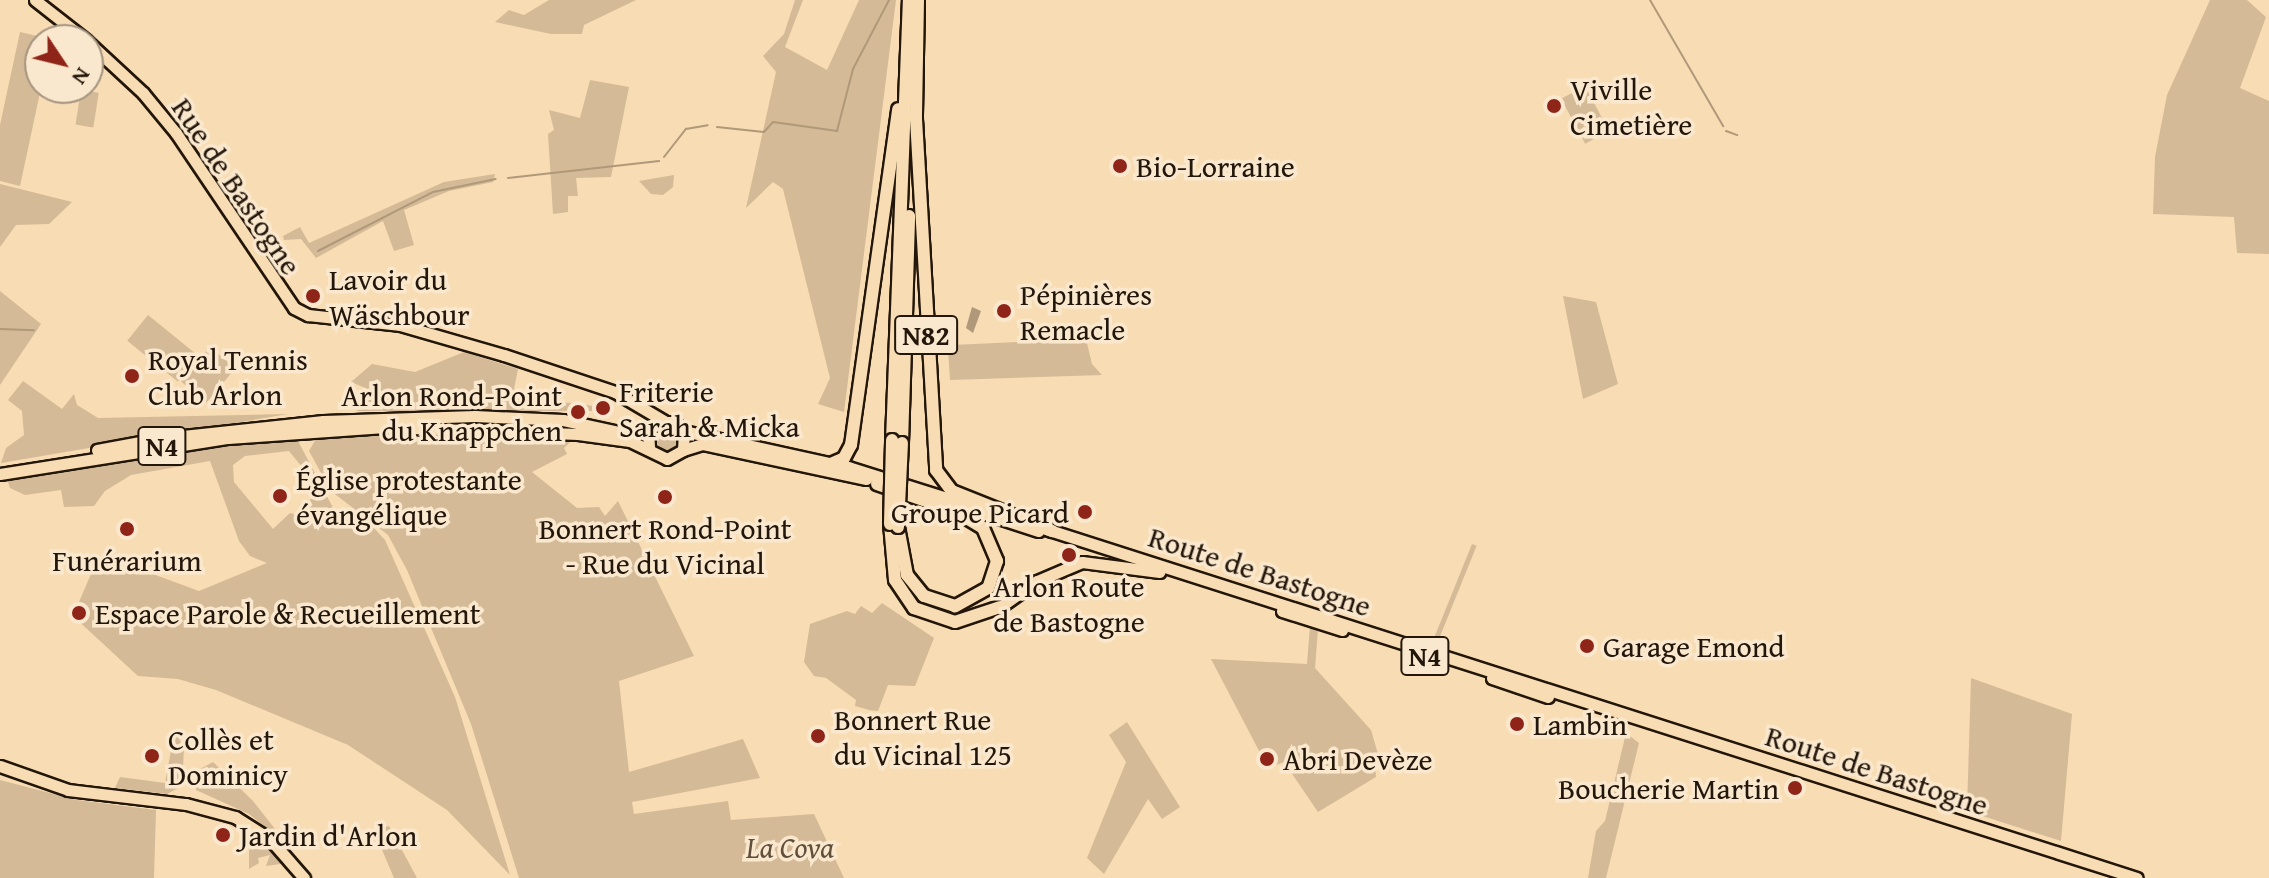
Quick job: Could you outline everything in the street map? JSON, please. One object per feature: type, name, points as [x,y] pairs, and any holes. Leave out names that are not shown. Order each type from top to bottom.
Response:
[{"type":"highway","name":"N82","points":[[909,0],[936,470],[952,491],[1052,531]]},
{"type":"highway","name":"N82","points":[[833,463],[844,458],[851,445],[911,70],[918,0]]},
{"type":"highway","name":"N82","points":[[911,70],[894,526],[895,580],[914,608],[955,622],[1000,607]]},
{"type":"highway","name":"N82","points":[[877,484],[955,511],[983,528],[997,561],[988,588],[955,606],[924,596],[907,575],[894,526]]},
{"type":"main road","name":"Rue de Bastogne","points":[[35,0],[65,24]]},
{"type":"main road","name":"Rue de Bastogne","points":[[104,57],[143,93],[176,133],[294,308],[308,315],[419,329],[639,403],[664,421]]},
{"type":"main road","points":[[639,403],[650,416],[649,448]]},
{"type":"main road","name":"N4","points":[[0,474],[26,466],[201,433],[323,421],[516,417],[579,422],[633,435],[649,431]]},
{"type":"main road","points":[[649,431],[664,421]]},
{"type":"main road","name":"N4","points":[[664,421],[684,431]]},
{"type":"main road","name":"N4","points":[[0,468],[228,438],[385,427],[578,434],[649,448],[667,459],[683,450]]},
{"type":"main road","points":[[683,450],[684,431]]},
{"type":"main road","name":"Route de Bastogne","points":[[684,431],[833,463],[2137,878]]},
{"type":"main road","name":"Route de Bastogne","points":[[683,450],[703,444],[863,479],[2115,878]]},
{"type":"main road","name":"N82","points":[[863,479],[877,484]]},
{"type":"main road","name":"N82","points":[[1000,607],[1037,581],[1082,562],[1159,572]]},
{"type":"main road","points":[[0,766],[26,777],[223,805],[272,833],[293,855],[305,878]]},
{"type":"green space","points":[[549,0],[636,0],[584,25],[582,34],[551,34],[495,22],[509,10],[524,15]]},
{"type":"green space","points":[[795,0],[803,0],[785,47],[827,70],[859,0],[896,0],[844,412],[818,404],[830,378],[783,189],[773,182],[746,208],[776,72],[763,56],[784,34]]},
{"type":"green space","points":[[2210,0],[2247,0],[2266,17],[2240,88],[2269,101],[2269,254],[2237,253],[2234,217],[2153,214],[2155,157],[2167,95]]},
{"type":"green space","points":[[20,32],[24,33],[24,104],[38,104],[20,186],[0,181],[0,125]]},
{"type":"green space","points":[[590,80],[629,87],[611,177],[576,178],[578,196],[568,196],[568,212],[553,214],[548,134],[554,130],[549,110],[580,118]]},
{"type":"green space","points":[[1585,86],[1609,131],[1585,144],[1561,99]]},
{"type":"green space","points":[[79,104],[97,104],[93,127],[76,125]]},
{"type":"green space","points":[[495,174],[493,182],[449,191],[404,210],[414,245],[394,251],[383,221],[316,258],[301,239],[284,240],[283,236],[300,227],[309,243],[444,182]]},
{"type":"green space","points":[[674,175],[673,187],[663,195],[651,194],[639,181]]},
{"type":"green space","points":[[0,184],[72,202],[49,224],[16,225],[0,247]]},
{"type":"green space","points":[[0,291],[41,324],[0,385]]},
{"type":"green space","points":[[1563,296],[1596,302],[1618,384],[1583,399]]},
{"type":"green space","points":[[148,315],[199,356],[178,382],[127,341]]},
{"type":"green space","points":[[1086,339],[1092,364],[1102,375],[950,380],[948,349],[952,345]]},
{"type":"green space","points":[[210,347],[235,368],[206,403],[181,381]]},
{"type":"green space","points":[[464,352],[518,369],[514,389],[523,392],[522,402],[578,403],[597,407],[596,411],[357,411],[359,404],[382,395],[351,382],[372,364],[415,372]]},
{"type":"green space","points":[[23,381],[62,409],[74,394],[77,405],[98,418],[288,414],[1,463],[6,448],[24,435],[22,411],[8,400]]},
{"type":"green space","points":[[666,428],[675,431],[678,440],[675,449],[666,452],[657,449],[654,440],[657,431]]},
{"type":"green space","name":"La Cova","points":[[385,434],[571,441],[564,448],[567,454],[532,472],[577,508],[599,507],[605,516],[618,501],[694,656],[619,681],[629,772],[743,739],[760,778],[632,802],[634,814],[728,801],[731,820],[814,814],[844,878],[519,878],[471,724],[407,570],[388,535],[331,491],[309,451],[317,437]]},
{"type":"green space","points":[[297,439],[319,481],[314,482],[289,451],[245,456],[233,465],[234,482],[273,529],[290,513],[300,516],[300,508],[323,489],[337,515],[373,527],[385,540],[455,697],[510,875],[447,810],[348,745],[216,690],[178,679],[138,676],[73,616],[94,567],[142,570],[199,591],[267,563],[250,556],[239,541],[210,461],[131,475],[105,491],[94,506],[64,507],[61,490],[25,495],[10,488],[7,479],[229,444]]},
{"type":"green space","points":[[1472,544],[1477,546],[1434,652],[1429,650]]},
{"type":"green space","points":[[882,603],[934,638],[915,686],[888,685],[878,711],[855,706],[856,700],[826,678],[814,676],[804,662],[810,624],[847,611],[855,614],[861,606],[872,613]]},
{"type":"green space","points":[[1310,626],[1318,629],[1315,668],[1371,730],[1380,761],[1375,762],[1376,777],[1318,812],[1284,762],[1268,768],[1211,659],[1307,664]]},
{"type":"green space","points":[[1971,678],[2072,714],[2061,841],[1967,811]]},
{"type":"green space","points":[[1127,722],[1180,807],[1162,819],[1148,799],[1104,874],[1087,858],[1126,762],[1109,735]]},
{"type":"green space","points":[[169,732],[176,732],[184,749],[182,786],[167,794],[115,788],[120,777],[165,783],[173,740]]},
{"type":"green space","points":[[1626,733],[1639,743],[1606,878],[1588,878],[1596,831],[1605,821]]},
{"type":"green space","points":[[213,762],[253,801],[286,843],[249,814],[196,790],[193,773]]},
{"type":"green space","points":[[0,780],[77,800],[156,810],[154,878],[0,878]]},
{"type":"green space","points":[[389,826],[417,878],[394,878],[374,831]]},
{"type":"green space","points":[[259,835],[287,863],[266,866],[270,855],[258,858],[259,863],[249,869],[249,851]]},
{"type":"shaded area","points":[[972,307],[981,311],[973,333],[966,328]]},
{"type":"waterway","points":[[717,127],[764,132],[773,122],[837,131],[853,69],[889,0]]},
{"type":"waterway","points":[[1650,0],[1723,126]]},
{"type":"waterway","points":[[664,157],[686,129],[708,125]]},
{"type":"waterway","points":[[1726,131],[1737,135]]},
{"type":"waterway","points":[[508,178],[659,161]]},
{"type":"waterway","points":[[318,251],[433,192],[496,179]]},
{"type":"waterway","points":[[0,329],[34,330]]},
{"type":"place","name":"Viville Cimetière","points":[[1554,106]]},
{"type":"place","name":"Bio-Lorraine","points":[[1120,166]]},
{"type":"place","name":"Lavoir du Wäschbour","points":[[313,296]]},
{"type":"place","name":"Pépinières Remacle","points":[[1004,311]]},
{"type":"place","name":"Royal Tennis Club Arlon","points":[[132,376]]},
{"type":"place","name":"Friterie Sarah & Micka","points":[[603,408]]},
{"type":"place","name":"Arlon Rond-Point du Knappchen","points":[[578,412]]},
{"type":"place","name":"Église protestante évangélique","points":[[280,496]]},
{"type":"place","name":"Bonnert Rond-Point - Rue du Vicinal","points":[[665,497]]},
{"type":"place","name":"Groupe Picard","points":[[1085,512]]},
{"type":"place","name":"Funérarium","points":[[127,529]]},
{"type":"place","name":"Arlon Route de Bastogne","points":[[1069,555]]},
{"type":"place","name":"Espace Parole & Recueillement","points":[[79,613]]},
{"type":"place","name":"Garage Emond","points":[[1587,646]]},
{"type":"place","name":"Lambin","points":[[1517,724]]},
{"type":"place","name":"Bonnert Rue du Vicinal 125","points":[[818,736]]},
{"type":"place","name":"Collès et Dominicy","points":[[152,756]]},
{"type":"place","name":"Abri Devèze","points":[[1267,759]]},
{"type":"place","name":"Boucherie Martin","points":[[1795,788]]},
{"type":"place","name":"Jardin d'Arlon","points":[[223,835]]}]
